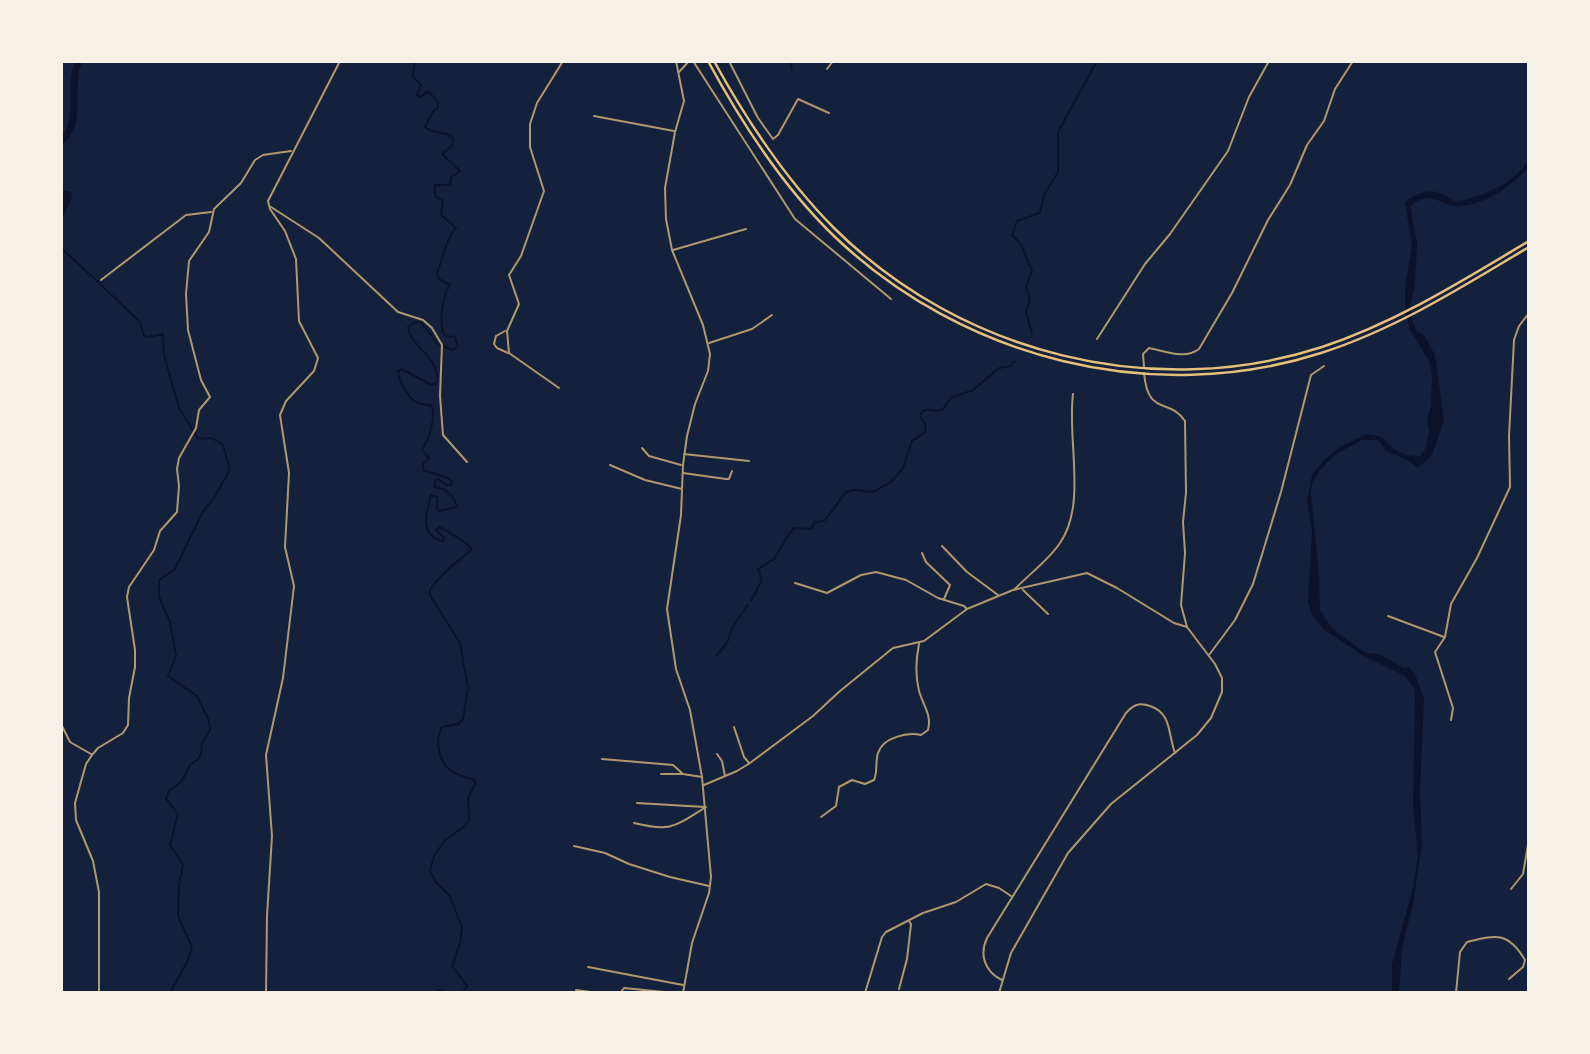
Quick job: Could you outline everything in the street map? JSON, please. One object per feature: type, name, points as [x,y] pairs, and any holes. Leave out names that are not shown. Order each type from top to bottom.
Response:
[{"type":"highway","points":[[708,61],[782,177],[833,235],[873,270],[909,295],[970,329],[1032,354],[1089,368],[1148,376],[1191,376],[1257,369],[1291,362],[1356,341],[1403,320],[1529,247]]},
{"type":"highway","points":[[714,61],[795,185],[835,229],[888,274],[963,319],[1005,338],[1062,356],[1122,368],[1159,370],[1223,368],[1257,363],[1321,347],[1364,332],[1416,307],[1529,241]]},
{"type":"street","points":[[266,993],[271,836],[267,755],[283,678],[294,586],[285,547],[289,473],[280,415],[286,401],[314,371],[318,358],[299,321],[296,259],[285,231],[270,206],[270,194],[340,61]]},
{"type":"street","points":[[509,353],[507,331],[519,304],[509,275],[521,256],[544,191],[530,147],[530,124],[537,103],[563,61]]},
{"type":"street","points":[[677,61],[684,101],[675,132],[665,198],[672,250],[709,343],[708,372],[691,415],[682,465],[681,515],[667,609],[676,669],[690,710],[702,777],[711,866],[710,886],[692,943],[682,993]]},
{"type":"street","points":[[679,72],[689,61]]},
{"type":"street","points":[[693,61],[795,219],[891,299]]},
{"type":"street","points":[[729,61],[758,118],[773,139],[778,135],[798,99],[829,113]]},
{"type":"street","points":[[827,69],[833,61]]},
{"type":"street","points":[[1097,339],[1144,264],[1170,234],[1228,151],[1249,97],[1269,61]]},
{"type":"street","points":[[999,993],[1011,953],[1076,843],[1111,804],[1175,754],[1205,726],[1222,692],[1222,678],[1215,664],[1187,627],[1181,605],[1180,590],[1185,554],[1185,424],[1181,416],[1152,400],[1145,384],[1144,352],[1149,348],[1183,354],[1199,349],[1237,284],[1268,220],[1290,185],[1307,145],[1324,121],[1335,89],[1353,61]]},
{"type":"street","points":[[594,116],[675,132]]},
{"type":"street","points":[[99,993],[101,916],[97,875],[75,813],[75,803],[86,764],[92,755],[122,733],[128,724],[129,698],[135,667],[127,597],[129,587],[154,550],[160,531],[177,512],[179,457],[195,431],[199,410],[210,397],[201,380],[188,330],[186,272],[194,251],[209,232],[212,212],[241,183],[258,157],[292,151]]},
{"type":"street","points":[[270,206],[318,239],[398,312],[423,320],[440,339],[441,426],[447,441],[467,462]]},
{"type":"street","points":[[101,280],[186,215],[212,212]]},
{"type":"street","points":[[672,250],[746,229]]},
{"type":"street","points":[[1451,720],[1453,708],[1435,652],[1445,637],[1451,604],[1477,558],[1510,487],[1509,436],[1514,340],[1519,326],[1529,313]]},
{"type":"street","points":[[709,343],[752,329],[772,315]]},
{"type":"street","points":[[507,331],[496,336],[496,348],[509,353],[559,388]]},
{"type":"street","points":[[1208,656],[1235,620],[1253,584],[1281,492],[1311,375],[1324,366]]},
{"type":"street","points":[[1013,590],[1055,550],[1069,526],[1074,494],[1070,422],[1073,394]]},
{"type":"street","points":[[642,448],[649,456],[682,465]]},
{"type":"street","points":[[684,454],[749,461]]},
{"type":"street","points":[[610,465],[645,481],[665,483],[682,489]]},
{"type":"street","points":[[682,472],[726,479],[732,471]]},
{"type":"street","points":[[942,546],[967,572],[998,596]]},
{"type":"street","points":[[922,553],[926,562],[950,585],[944,600]]},
{"type":"street","points":[[795,583],[827,593],[861,575],[876,572],[906,580],[967,609]]},
{"type":"street","points":[[703,785],[726,777],[750,763],[813,716],[839,691],[893,648],[920,642],[967,609],[1013,590],[1087,573],[1174,623],[1187,627]]},
{"type":"street","points":[[1022,589],[1048,614]]},
{"type":"street","points":[[1388,615],[1445,637]]},
{"type":"street","points":[[821,817],[836,806],[839,787],[852,780],[864,784],[874,780],[877,774],[878,751],[882,745],[908,733],[922,735],[928,730],[928,710],[919,691],[916,671],[920,642]]},
{"type":"street","points":[[1002,980],[992,973],[984,961],[983,947],[1012,896],[1131,708],[1135,705],[1146,705],[1164,713],[1175,754]]},
{"type":"street","points":[[61,724],[70,742],[92,755]]},
{"type":"street","points":[[734,727],[744,757],[750,763]]},
{"type":"street","points":[[717,754],[722,761],[726,777]]},
{"type":"street","points":[[602,758],[673,765],[683,774]]},
{"type":"street","points":[[661,774],[702,777]]},
{"type":"street","points":[[637,803],[706,807]]},
{"type":"street","points":[[634,823],[659,829],[667,828],[706,807]]},
{"type":"street","points":[[1511,889],[1523,874],[1529,839]]},
{"type":"street","points":[[574,846],[605,853],[670,877],[710,886]]},
{"type":"street","points":[[864,993],[882,937],[892,928],[956,902],[986,884],[1012,896]]},
{"type":"street","points":[[899,989],[907,959],[911,924],[909,920]]},
{"type":"street","points":[[1456,993],[1460,952],[1467,942],[1497,935],[1507,940],[1525,960],[1523,967],[1509,979]]},
{"type":"street","points":[[588,967],[684,985]]},
{"type":"street","points":[[620,993],[627,988],[674,993]]},
{"type":"street","points":[[576,990],[598,993]]},
{"type":"water","points":[[1529,157],[1529,167],[1522,174],[1487,199],[1451,206],[1431,198],[1410,206],[1417,244],[1415,286],[1410,305],[1417,331],[1425,336],[1435,355],[1444,421],[1432,455],[1418,468],[1386,451],[1378,440],[1362,440],[1336,454],[1319,471],[1312,484],[1320,610],[1331,627],[1361,650],[1379,654],[1404,668],[1409,667],[1415,674],[1424,699],[1420,790],[1422,845],[1413,904],[1402,949],[1399,993],[1392,993],[1392,964],[1413,888],[1418,854],[1413,808],[1414,688],[1405,676],[1362,655],[1323,629],[1312,614],[1308,602],[1312,532],[1307,500],[1312,475],[1325,459],[1340,447],[1367,434],[1382,437],[1403,454],[1420,456],[1426,448],[1432,376],[1430,363],[1409,328],[1405,306],[1405,287],[1412,246],[1405,203],[1415,195],[1428,191],[1440,193],[1459,202],[1479,195],[1508,181],[1524,166]]},
{"type":"waterway","points":[[61,141],[72,124],[74,81],[79,61]]},
{"type":"waterway","points":[[415,61],[413,77],[421,85],[417,95],[421,97],[428,91],[438,102],[438,107],[425,127],[453,138],[452,146],[442,154],[460,171],[451,177],[450,185],[435,185],[435,196],[443,201],[441,215],[456,228],[447,243],[437,273],[439,279],[450,285],[442,310],[443,331],[445,336],[455,337],[458,347],[453,350],[437,343],[421,322],[415,322],[408,327],[410,334],[434,365],[437,383],[431,385],[402,369],[398,371],[411,398],[420,404],[431,405],[433,409],[431,427],[422,450],[429,458],[423,464],[423,470],[448,478],[452,482],[451,485],[446,485],[438,479],[435,481],[435,487],[449,493],[457,507],[439,511],[437,497],[431,495],[426,516],[427,529],[435,538],[443,541],[444,538],[436,530],[440,527],[472,549],[444,573],[430,590],[430,595],[460,643],[468,688],[463,719],[458,724],[442,727],[438,746],[445,765],[458,775],[476,782],[468,798],[469,820],[445,840],[434,856],[430,871],[436,882],[450,896],[462,928],[452,966],[467,986],[462,993]]},
{"type":"waterway","points":[[790,61],[792,70]]},
{"type":"waterway","points":[[1032,334],[1026,312],[1030,299],[1026,287],[1032,271],[1021,244],[1012,235],[1017,221],[1040,213],[1044,195],[1058,172],[1058,132],[1097,61]]},
{"type":"waterway","points":[[61,194],[69,195],[61,213]]},
{"type":"waterway","points":[[61,248],[98,282]]},
{"type":"waterway","points":[[99,283],[140,322],[144,336],[163,334],[164,355],[179,408],[197,437],[212,438],[223,445],[229,466],[228,473],[202,513],[175,569],[159,580],[159,597],[170,622],[176,656],[168,676],[197,696],[209,721],[210,730],[202,743],[198,759],[190,765],[182,781],[169,791],[166,799],[178,814],[170,845],[183,864],[178,916],[192,947],[170,993]]},
{"type":"waterway","points":[[751,601],[762,580],[758,569],[774,559],[794,528],[811,529],[815,522],[824,521],[846,492],[873,492],[891,482],[903,468],[912,441],[925,432],[926,426],[920,416],[924,410],[942,410],[951,398],[973,390],[999,368],[1011,366],[1015,361]]},
{"type":"waterway","points":[[717,655],[727,643],[733,626],[748,605]]},
{"type":"waterway","points":[[435,993],[439,990],[451,993]]}]
